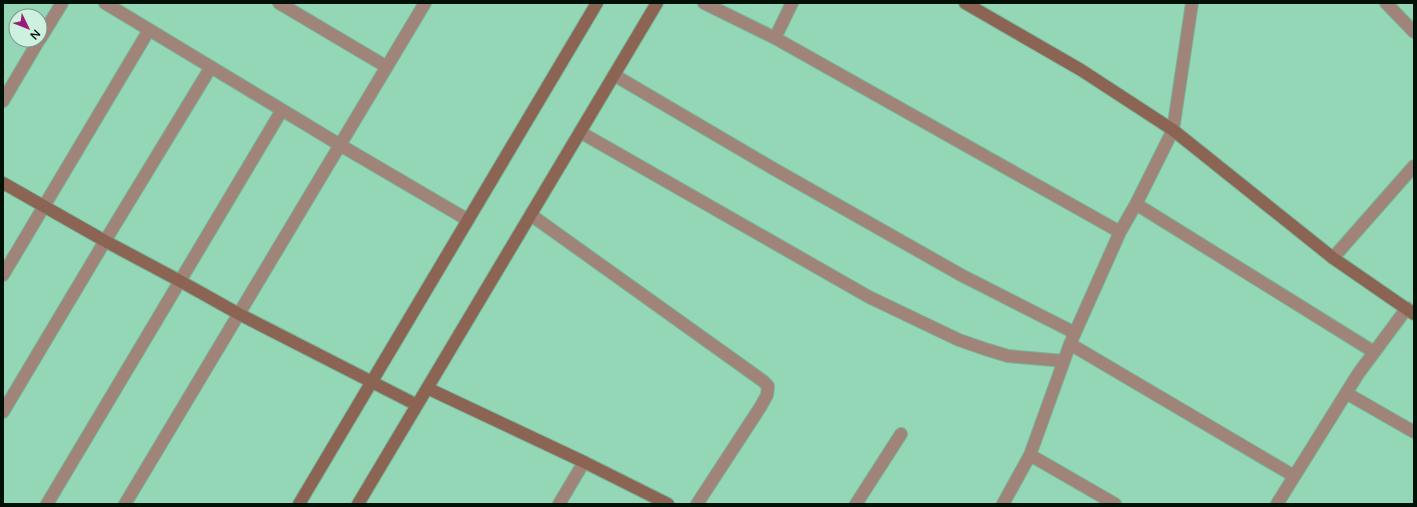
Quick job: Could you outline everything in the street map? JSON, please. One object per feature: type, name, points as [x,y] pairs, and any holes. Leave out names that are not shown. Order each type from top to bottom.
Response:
[{"type":"street","points":[[48,27],[62,3]]},
{"type":"street","points":[[105,3],[340,145],[468,220]]},
{"type":"street","points":[[279,3],[387,67]]},
{"type":"street","points":[[299,504],[597,3]]},
{"type":"street","points":[[358,504],[657,3]]},
{"type":"street","points":[[704,3],[774,38],[1120,232]]},
{"type":"street","points":[[774,38],[792,3]]},
{"type":"street","points":[[965,3],[1080,70],[1173,130],[1333,258],[1410,311],[1374,352],[1358,374],[1277,504]]},
{"type":"street","points":[[1003,504],[1030,455],[1070,344],[1120,232],[1136,204],[1173,130],[1192,3]]},
{"type":"street","points":[[1386,3],[1414,32]]},
{"type":"street","points":[[125,504],[387,67],[422,4]]},
{"type":"street","points":[[3,275],[149,30]]},
{"type":"street","points":[[3,101],[35,48]]},
{"type":"street","points":[[3,412],[211,67]]},
{"type":"street","points":[[614,75],[774,169],[961,275],[1075,333]]},
{"type":"street","points":[[47,504],[282,110]]},
{"type":"street","points":[[580,132],[870,297],[959,340],[1008,356],[1064,361]]},
{"type":"street","points":[[1333,258],[1414,166]]},
{"type":"street","points":[[3,183],[105,241],[239,314],[372,381],[416,405]]},
{"type":"street","points":[[1136,204],[1374,352]]},
{"type":"street","points":[[530,215],[768,386],[767,395],[761,406],[697,504]]},
{"type":"street","points":[[1070,344],[1294,476]]},
{"type":"street","points":[[427,388],[584,462],[668,504]]},
{"type":"street","points":[[1346,393],[1414,432]]},
{"type":"street","points":[[856,504],[901,434]]},
{"type":"street","points":[[1030,455],[1115,504]]},
{"type":"street","points":[[559,504],[584,462]]}]
